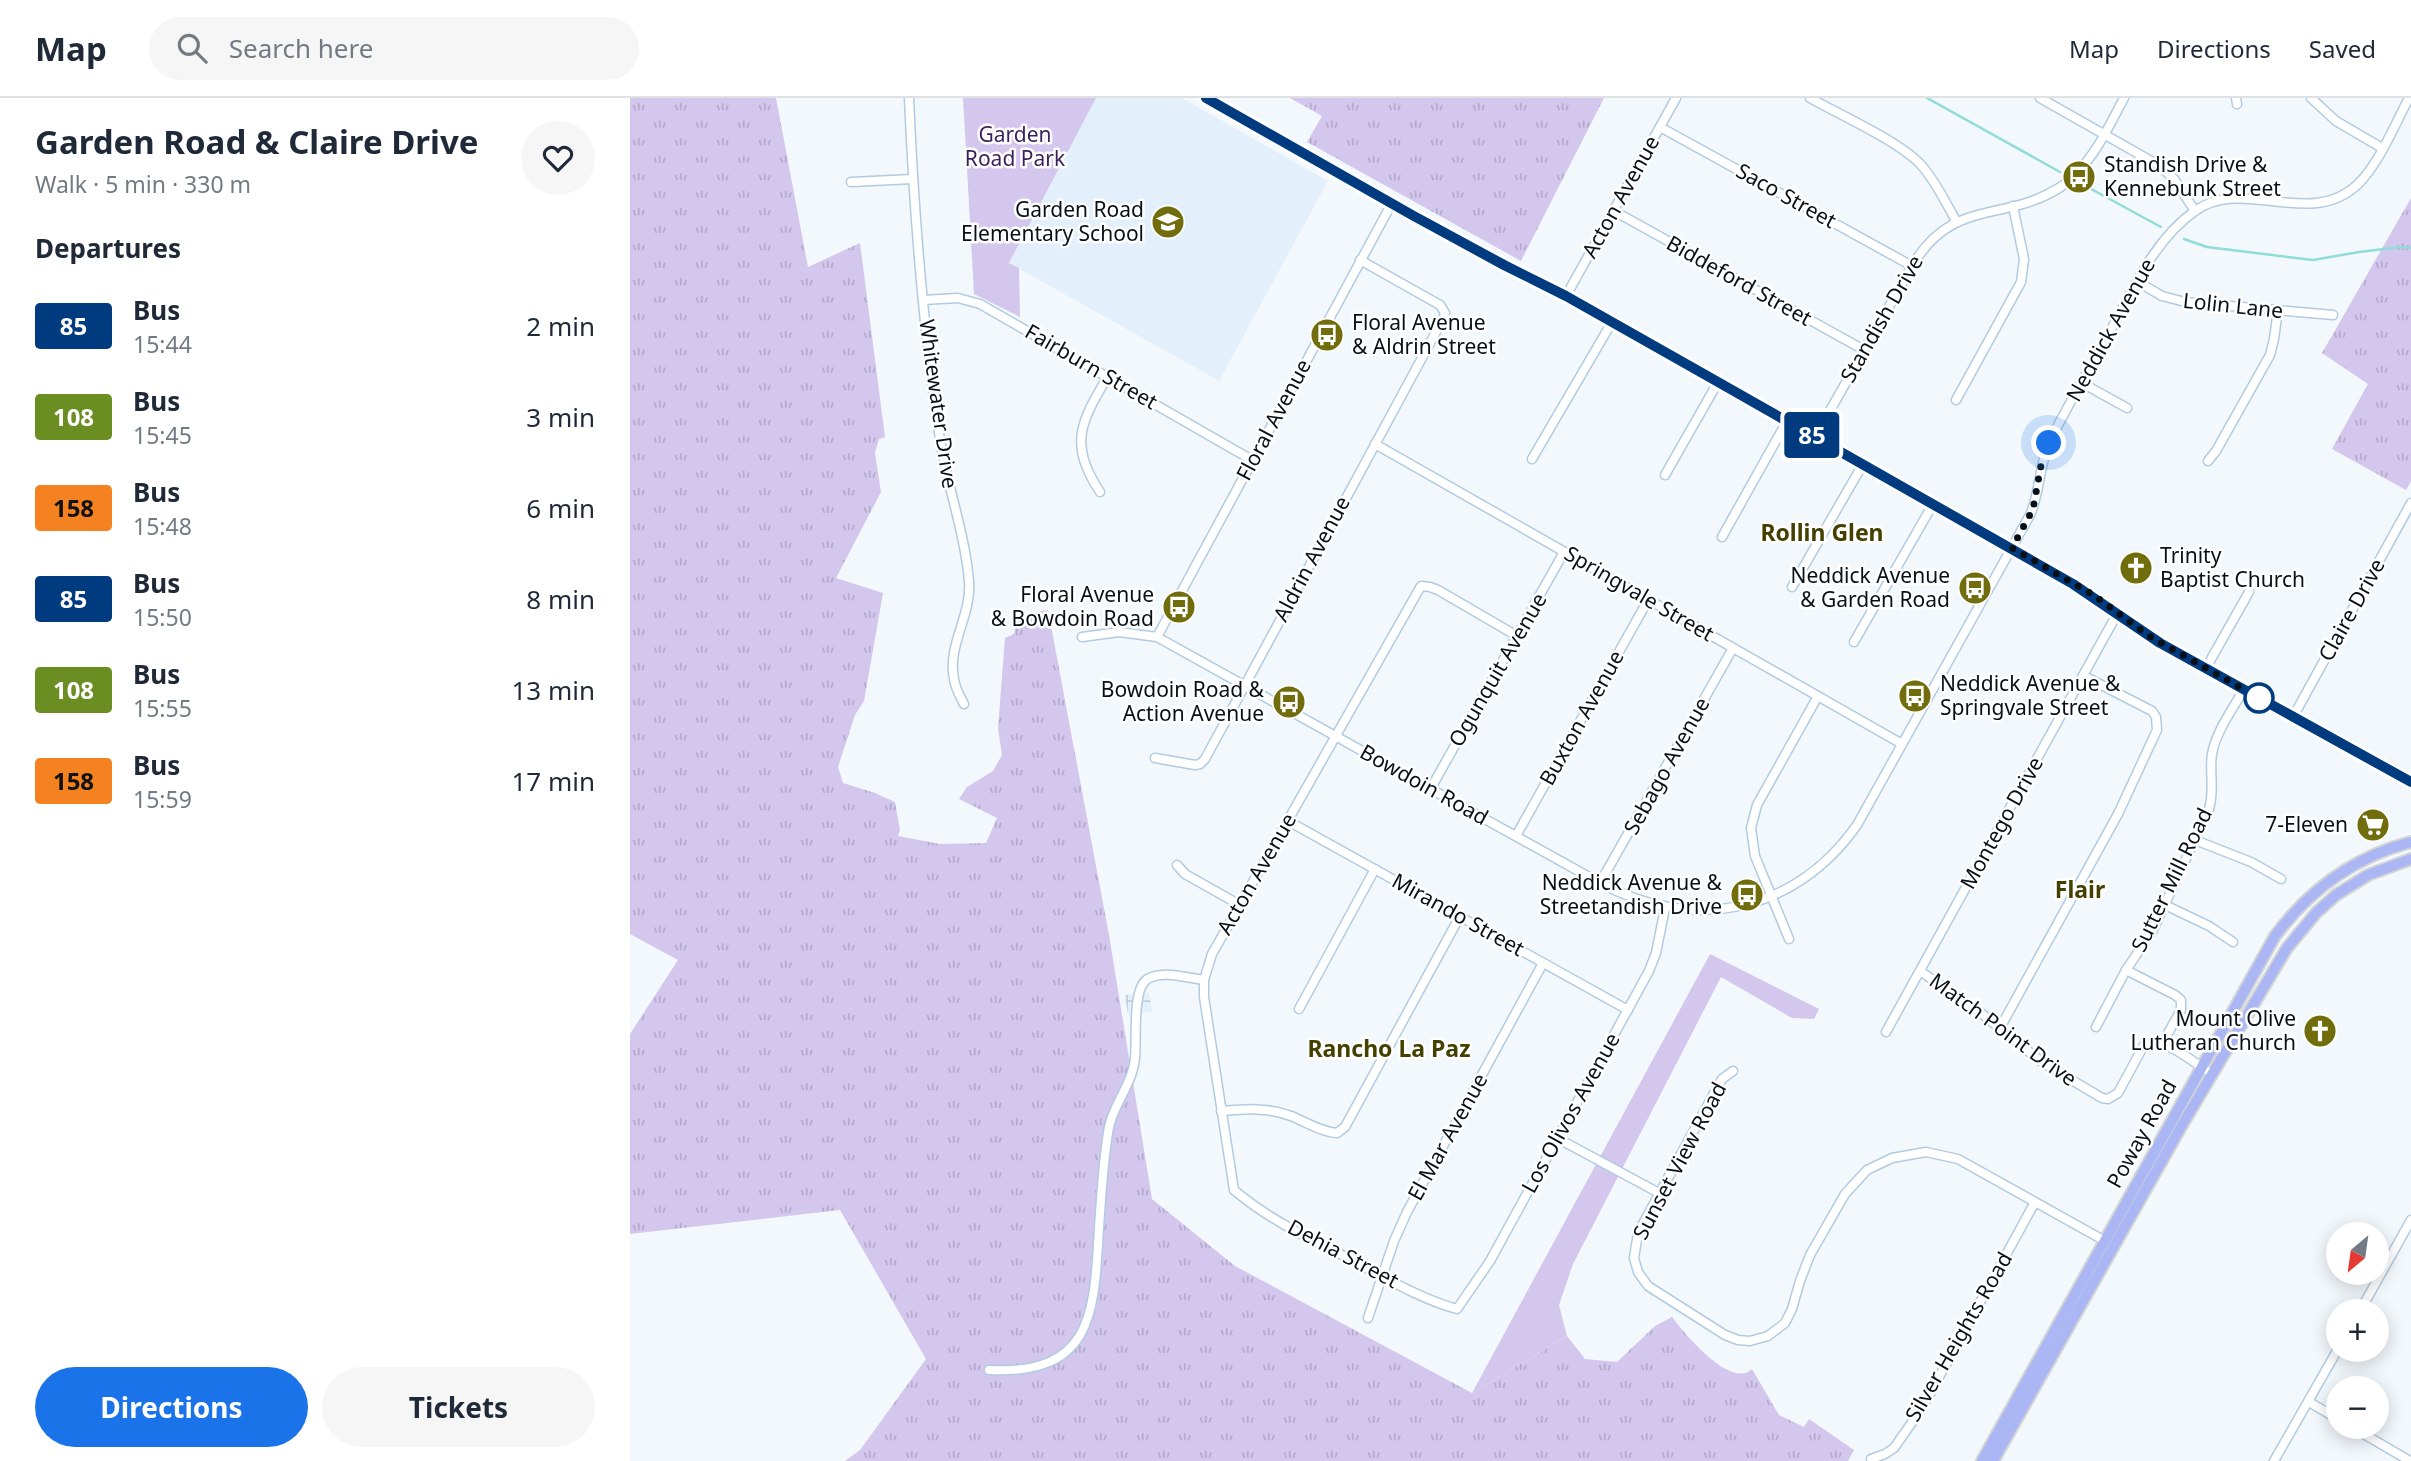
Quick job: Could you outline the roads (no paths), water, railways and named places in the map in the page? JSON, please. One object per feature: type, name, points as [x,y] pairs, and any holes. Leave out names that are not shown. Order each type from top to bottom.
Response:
[{"type":"main road","name":"Poway Road","points":[[1993,1461],[2201,1067],[2267,948],[2297,908],[2326,882],[2376,853],[2411,842]]},
{"type":"main road","name":"Poway Road","points":[[1982,1461],[2279,959],[2316,912],[2356,882],[2411,859]]},
{"type":"street","name":"Whitewater Drive","points":[[909,98],[923,300],[941,444],[969,581],[966,612],[953,664],[955,686],[964,704]]},
{"type":"street","points":[[1206,98],[1504,265],[1566,296],[2012,548],[2095,596],[2149,636],[2411,782]]},
{"type":"street","name":"Acton Avenue","points":[[1566,296],[1676,98]]},
{"type":"street","points":[[1810,98],[1885,139],[1917,160],[1930,175],[1956,221]]},
{"type":"street","points":[[2040,98],[2160,166],[2180,186],[2195,211]]},
{"type":"street","name":"Standish Drive","points":[[1815,437],[1912,266],[1932,238],[1956,221],[2041,197],[2069,180],[2105,135],[2124,98]]},
{"type":"street","points":[[2311,98],[2336,121],[2382,148]]},
{"type":"street","name":"Neddick Avenue","points":[[1772,895],[1809,875],[1841,846],[1857,825],[2033,509],[2046,450],[2161,244],[2195,211],[2223,199],[2303,204],[2329,201],[2347,193],[2360,183],[2409,98]]},
{"type":"street","name":"Saco Street","points":[[1660,127],[1912,266]]},
{"type":"street","points":[[851,182],[913,178]]},
{"type":"street","name":"Floral Avenue","points":[[1157,637],[1392,203]]},
{"type":"street","points":[[1956,400],[2021,282],[2024,259],[2013,206]]},
{"type":"street","name":"Biddeford Street","points":[[1614,211],[1864,350]]},
{"type":"street","name":"Aldrin Avenue","points":[[1155,758],[1200,764],[1205,759],[1445,313],[1440,305],[1360,260]]},
{"type":"street","name":"Lolin Lane","points":[[2138,282],[2162,296],[2185,302],[2333,315]]},
{"type":"street","name":"Fairburn Street","points":[[923,300],[958,298],[981,304],[1252,460]]},
{"type":"street","points":[[2208,461],[2270,355],[2278,310]]},
{"type":"street","points":[[1532,459],[1612,322]]},
{"type":"street","points":[[1100,492],[1089,475],[1080,440],[1085,418],[1108,376]]},
{"type":"street","points":[[1665,475],[1718,382]]},
{"type":"street","points":[[2082,383],[2127,408]]},
{"type":"street","points":[[1722,537],[1787,421]]},
{"type":"street","name":"Springvale Street","points":[[1375,444],[1902,744]]},
{"type":"street","points":[[1792,587],[1863,464]]},
{"type":"street","name":"Claire Drive","points":[[2293,717],[2411,503]]},
{"type":"street","points":[[1854,642],[1933,504]]},
{"type":"street","name":"Ogunquit Avenue","points":[[1431,788],[1564,552]]},
{"type":"street","name":"Acton Avenue","points":[[1234,1190],[1204,997],[1203,980],[1212,954],[1421,586],[1438,590],[1517,636]]},
{"type":"street","points":[[2206,668],[2249,592]]},
{"type":"street","name":"Buxton Avenue","points":[[1516,836],[1648,600]]},
{"type":"street","name":"Montego Drive","points":[[1886,1032],[2117,614]]},
{"type":"street","name":"Bowdoin Road","points":[[1082,636],[1119,632],[1157,637],[1638,902],[1696,912],[1720,911],[1772,895]]},
{"type":"street","name":"Sebago Avenue","points":[[1600,883],[1733,648]]},
{"type":"street","points":[[2000,1028],[2118,814],[2157,730],[2156,717],[2152,711],[2084,676]]},
{"type":"street","name":"Sutter Mill Road","points":[[2096,1027],[2165,905],[2212,802],[2211,757],[2214,744],[2244,689]]},
{"type":"street","points":[[1789,939],[1755,856],[1751,828],[1757,805],[1818,696]]},
{"type":"street","name":"Mirando Street","points":[[1288,821],[1628,1010]]},
{"type":"street","points":[[2195,840],[2251,862],[2281,879]]},
{"type":"street","points":[[1177,865],[1185,874],[1240,905]]},
{"type":"street","points":[[1299,1009],[1375,869]]},
{"type":"street","points":[[2165,905],[2209,926],[2233,942]]},
{"type":"street","name":"Los Olivos Avenue","points":[[1458,1309],[1485,1270],[1653,962],[1665,908]]},
{"type":"street","points":[[1221,1111],[1267,1109],[1289,1115],[1327,1133],[1337,1133],[1345,1127],[1460,916]]},
{"type":"street","name":"El Mar Avenue","points":[[1368,1318],[1381,1276],[1407,1213],[1544,963]]},
{"type":"street","points":[[2126,970],[2181,1000],[2181,1010],[2162,1044],[2212,1073]]},
{"type":"street","name":"Match Point Drive","points":[[1920,971],[1965,1000],[2051,1068],[2096,1095],[2108,1099],[2119,1093],[2144,1045],[2152,1041],[2162,1044]]},
{"type":"street","points":[[989,1370],[1035,1369],[1060,1357],[1079,1340],[1091,1308],[1097,1270],[1108,1129],[1135,1062],[1137,1006],[1141,987],[1151,977],[1161,975],[1203,980]]},
{"type":"street","name":"Sunset View Road","points":[[1733,1071],[1721,1079],[1636,1239],[1634,1258],[1638,1272],[1651,1289],[1725,1335],[1738,1340],[1756,1340],[1781,1328],[1792,1309],[1810,1255],[1840,1201],[1857,1178],[1884,1161],[1916,1152],[1951,1157],[2035,1202]]},
{"type":"street","points":[[1558,1138],[1660,1194]]},
{"type":"street","name":"Dehia Street","points":[[1234,1190],[1252,1205],[1381,1276],[1442,1305],[1458,1309]]},
{"type":"street","points":[[2035,1202],[2109,1244]]},
{"type":"street","name":"Silver Heights Road","points":[[1871,1459],[1894,1447],[1922,1408],[2035,1202]]},
{"type":"street","points":[[2367,1299],[2411,1220]]},
{"type":"street","points":[[2274,1461],[2331,1362]]},
{"type":"street","points":[[2309,1402],[2326,1412]]},
{"type":"street","points":[[2372,1439],[2410,1461]]},
{"type":"waterway","points":[[1927,98],[2060,172]]},
{"type":"waterway","points":[[2082,184],[2161,227]]},
{"type":"waterway","points":[[2184,239],[2207,247],[2313,260],[2359,252],[2411,248]]},
{"type":"place","name":"Standish Drive & Kennebunk Street","points":[[2079,177]]},
{"type":"place","name":"Garden Road Elementary School","points":[[1168,222]]},
{"type":"place","name":"Floral Avenue & Aldrin Street","points":[[1327,335]]},
{"type":"place","name":"Trinity Baptist Church","points":[[2136,568]]},
{"type":"place","name":"Neddick Avenue & Garden Road","points":[[1975,588]]},
{"type":"place","name":"Floral Avenue & Bowdoin Road","points":[[1179,607]]},
{"type":"place","name":"Neddick Avenue & Springvale Street","points":[[1915,696]]},
{"type":"place","name":"Bowdoin Road & Action Avenue","points":[[1289,702]]},
{"type":"place","name":"7-Eleven","points":[[2373,825]]},
{"type":"place","name":"Neddick Avenue & Streetandish Drive","points":[[1747,895]]},
{"type":"place","name":"Mount Olive Lutheran Church","points":[[2320,1031]]},
{"type":"district","name":"Rollin Glen","points":[[1822,533]]},
{"type":"district","name":"Flair","points":[[2080,890]]},
{"type":"district","name":"Rancho La Paz","points":[[1389,1049]]},
{"type":"park label","name":"Garden Road Park","points":[[1015,147]]}]
